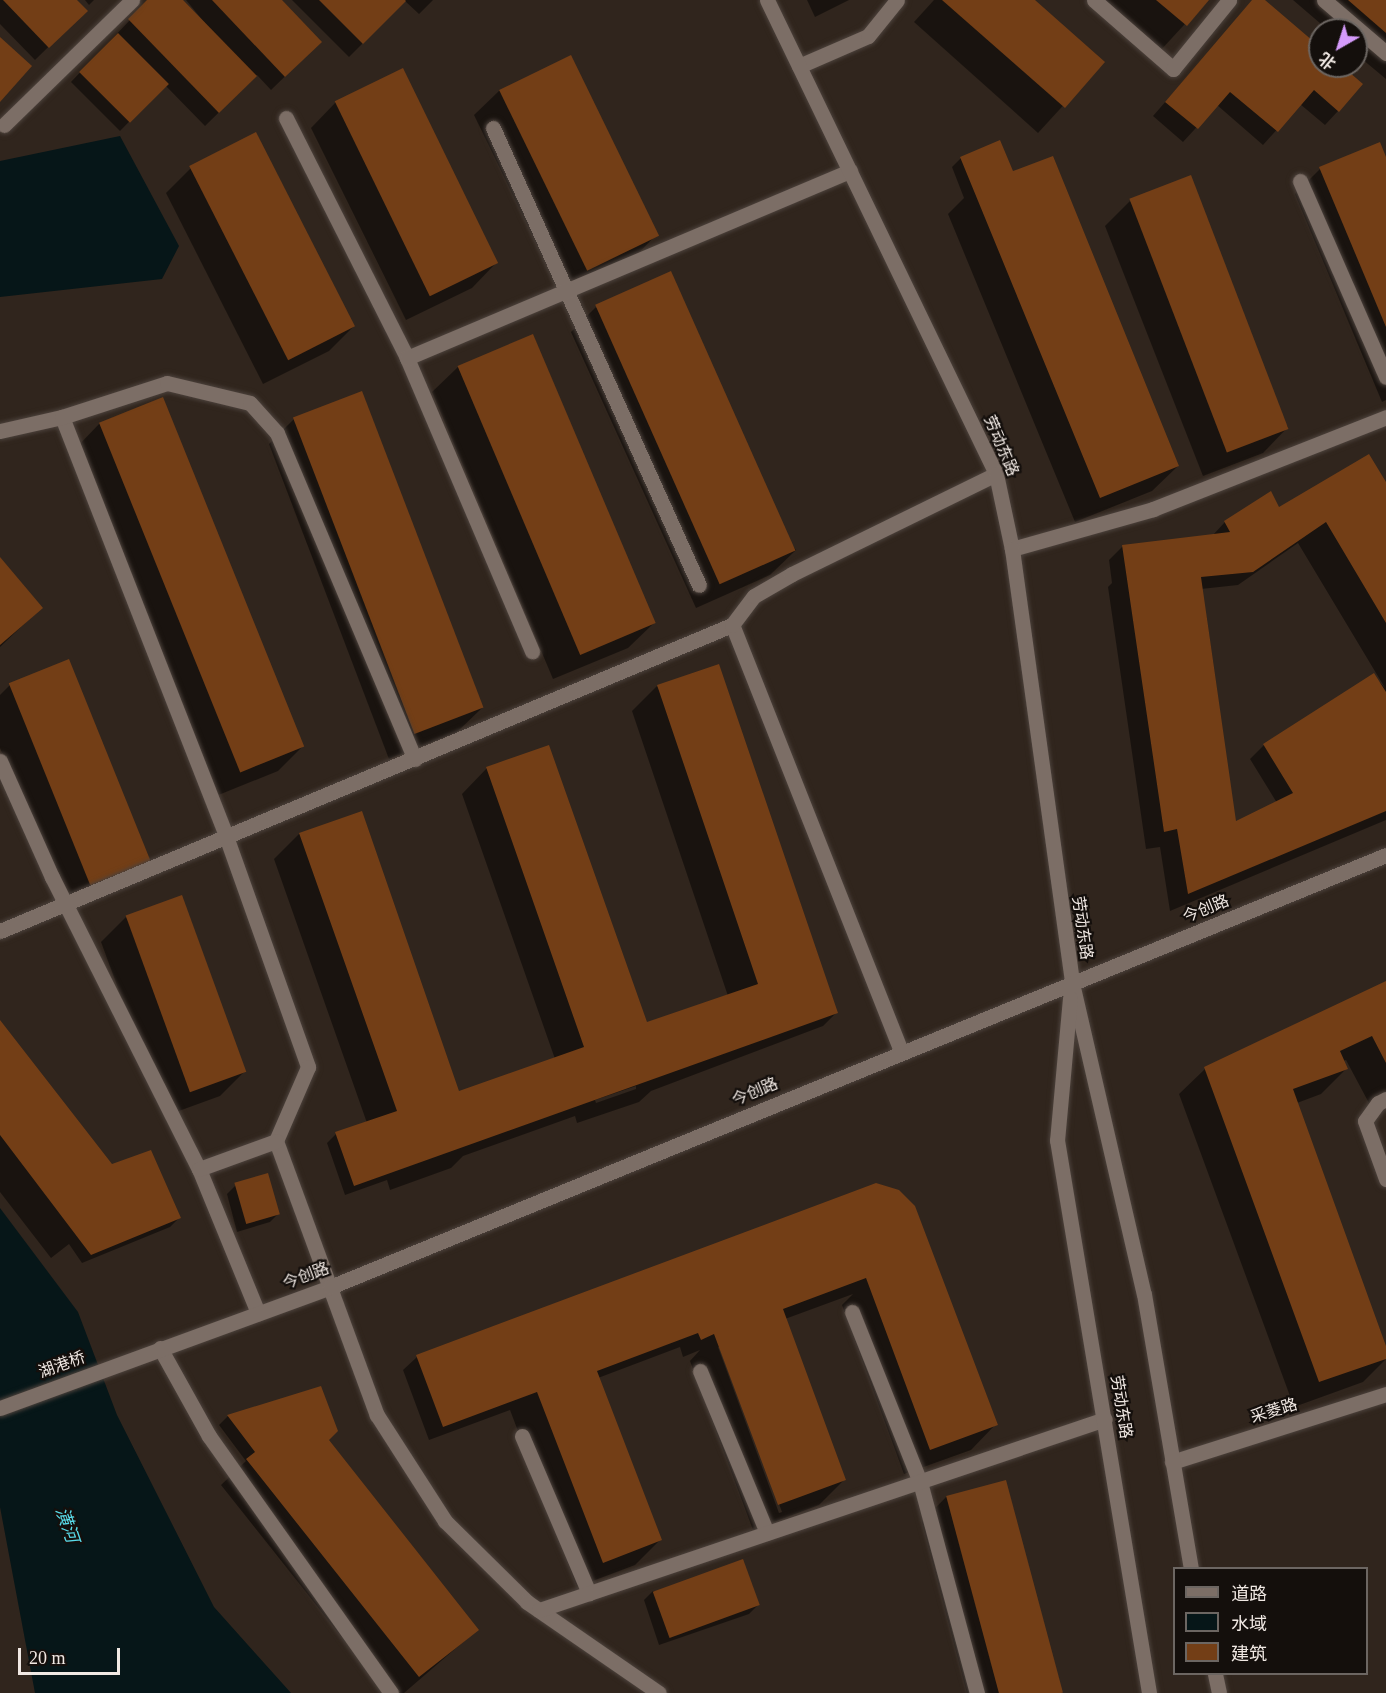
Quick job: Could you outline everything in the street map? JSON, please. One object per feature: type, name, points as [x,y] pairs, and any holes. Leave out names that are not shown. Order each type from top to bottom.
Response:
[{"type":"main road","points":[[4,125],[132,0]]},
{"type":"main road","name":"劳动东路","points":[[767,0],[996,474],[1012,549],[1072,983],[1144,1294],[1191,1567]]},
{"type":"main road","points":[[799,66],[868,36],[897,0]]},
{"type":"main road","points":[[1094,0],[1173,69],[1229,0]]},
{"type":"main road","points":[[1324,0],[1386,53]]},
{"type":"main road","points":[[285,118],[407,358],[532,651]]},
{"type":"main road","points":[[493,128],[568,290],[699,585]]},
{"type":"main road","points":[[407,358],[850,171]]},
{"type":"main road","points":[[1300,181],[1386,377]]},
{"type":"main road","points":[[0,431],[62,417],[167,383],[250,403],[277,433],[415,759]]},
{"type":"main road","points":[[62,417],[227,838],[309,1067],[276,1141],[377,1415],[445,1521],[539,1610],[659,1693]]},
{"type":"main road","points":[[1012,549],[1153,509],[1386,417]]},
{"type":"main road","points":[[0,931],[732,625],[754,596],[792,574],[996,474]]},
{"type":"main road","points":[[732,625],[901,1051]]},
{"type":"main road","points":[[0,761],[66,905],[199,1169],[258,1313]]},
{"type":"main road","name":"今创路","points":[[137,1357],[330,1287],[901,1051],[1386,855]]},
{"type":"main road","name":"劳动东路","points":[[1072,983],[1057,1140],[1149,1693]]},
{"type":"main road","points":[[1386,1099],[1377,1103],[1365,1121],[1386,1179]]},
{"type":"main road","points":[[199,1169],[276,1141]]},
{"type":"main road","points":[[852,1312],[920,1482],[977,1693]]},
{"type":"main road","points":[[159,1348],[209,1436],[391,1693]]},
{"type":"main road","name":"湖港桥","points":[[0,1408],[137,1357]]},
{"type":"main road","points":[[700,1371],[767,1533]]},
{"type":"main road","name":"采菱路","points":[[1172,1462],[1386,1394]]},
{"type":"main road","points":[[539,1610],[1105,1419]]},
{"type":"main road","points":[[522,1436],[589,1593]]},
{"type":"main road","points":[[1215,1675],[1220,1693]]},
{"type":"water","points":[[120,136],[179,246],[162,279],[0,297],[0,161]]},
{"type":"water","name":"潢河","points":[[0,1208],[78,1312],[117,1415],[214,1607],[291,1693],[35,1693],[0,1507]]},
{"type":"building","points":[[3,0],[77,0],[88,11],[49,48]]},
{"type":"building","points":[[147,0],[183,0],[257,76],[219,113],[128,19]]},
{"type":"building","points":[[212,0],[282,0],[322,42],[285,77]]},
{"type":"building","points":[[319,0],[405,0],[406,1],[363,44]]},
{"type":"building","points":[[942,0],[1035,0],[1105,62],[1065,108]]},
{"type":"building","points":[[1156,0],[1209,0],[1187,26]]},
{"type":"building","points":[[1252,0],[1265,0],[1308,37],[1308,78],[1356,78],[1363,84],[1339,112],[1314,90],[1278,132],[1230,92],[1198,129],[1165,102]]},
{"type":"building","points":[[1348,0],[1386,0],[1386,33]]},
{"type":"building","points":[[118,33],[169,84],[130,123],[79,72]]},
{"type":"building","points":[[0,37],[32,66],[0,102]]},
{"type":"building","points":[[571,55],[659,236],[587,271],[499,90]]},
{"type":"building","points":[[403,68],[498,263],[430,296],[335,101]]},
{"type":"building","points":[[256,132],[355,326],[288,360],[189,166]]},
{"type":"building","points":[[1000,140],[1013,171],[1053,156],[1179,466],[1100,498],[960,157]]},
{"type":"building","points":[[1380,142],[1386,157],[1386,327],[1319,167]]},
{"type":"building","points":[[1191,175],[1288,429],[1227,453],[1129,199]]},
{"type":"building","points":[[671,271],[795,551],[720,584],[595,305]]},
{"type":"building","points":[[533,334],[656,623],[580,655],[458,366]]},
{"type":"building","points":[[362,391],[483,707],[414,734],[293,418]]},
{"type":"building","points":[[163,397],[304,747],[240,772],[99,423]]},
{"type":"building","points":[[1369,454],[1386,482],[1386,623],[1326,522],[1253,572],[1201,577],[1236,821],[1293,793],[1263,744],[1374,673],[1386,692],[1386,811],[1188,894],[1177,829],[1164,832],[1122,545],[1230,532],[1224,521],[1271,491],[1279,507]]},
{"type":"building","points":[[0,557],[43,608],[0,645]]},
{"type":"building","points":[[69,659],[151,861],[90,885],[9,683]]},
{"type":"building","points":[[719,664],[838,1013],[354,1186],[335,1132],[397,1111],[299,833],[362,811],[459,1091],[584,1047],[486,767],[549,745],[647,1022],[758,984],[657,685]]},
{"type":"building","points":[[182,895],[246,1072],[190,1092],[126,916]]},
{"type":"building","points":[[1386,981],[1386,1063],[1372,1036],[1340,1051],[1348,1069],[1293,1089],[1386,1346],[1386,1359],[1319,1382],[1204,1067]]},
{"type":"building","points":[[0,1020],[112,1164],[151,1150],[181,1218],[91,1255],[0,1135]]},
{"type":"building","points":[[268,1173],[280,1214],[246,1224],[234,1183]]},
{"type":"building","points":[[876,1183],[899,1190],[915,1206],[998,1425],[930,1450],[866,1278],[783,1309],[846,1480],[778,1505],[714,1334],[701,1340],[698,1333],[597,1371],[662,1540],[603,1563],[537,1392],[443,1427],[416,1355]]},
{"type":"building","points":[[321,1386],[338,1431],[329,1440],[479,1630],[419,1677],[246,1459],[255,1452],[227,1415]]},
{"type":"building","points":[[1006,1480],[1063,1693],[999,1693],[946,1496]]},
{"type":"building","points":[[743,1559],[760,1605],[670,1638],[653,1592]]}]
